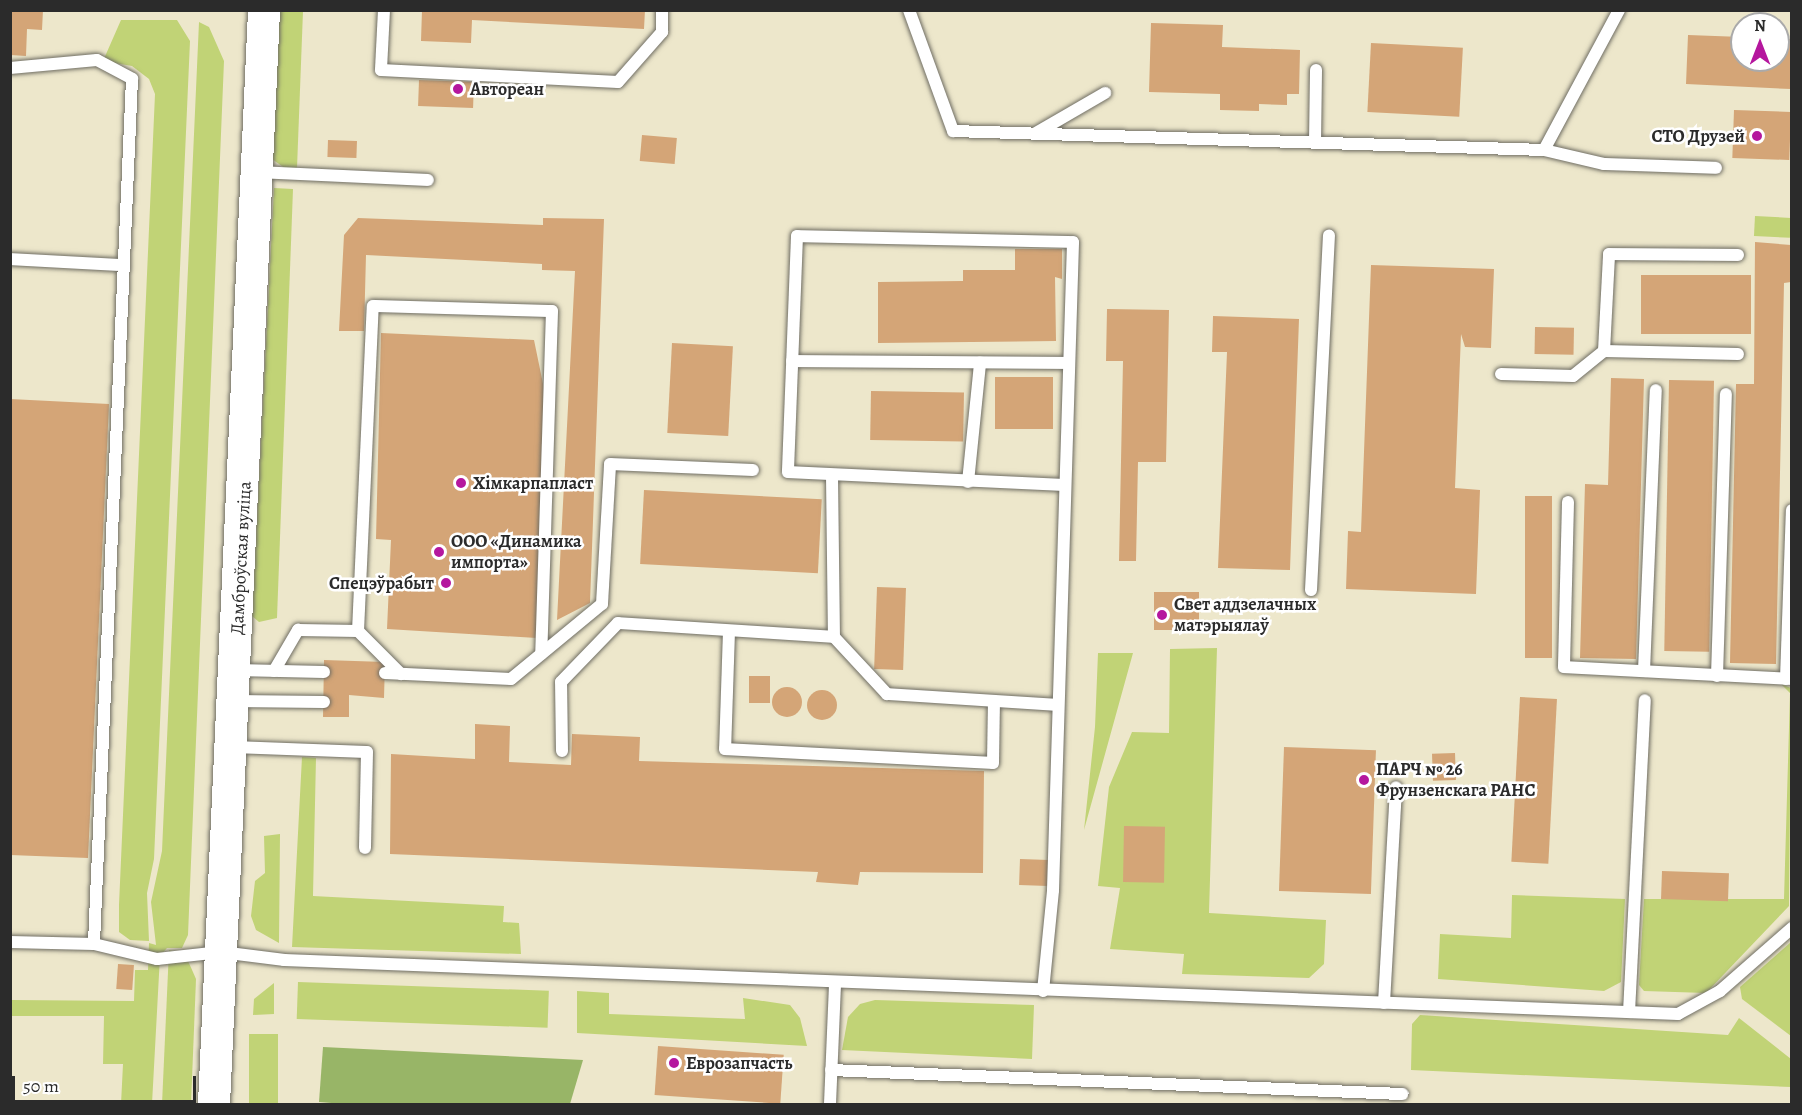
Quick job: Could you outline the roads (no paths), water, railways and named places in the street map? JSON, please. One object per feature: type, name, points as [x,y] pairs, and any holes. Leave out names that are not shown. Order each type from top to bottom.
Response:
[{"type":"street","name":"Дамброўская вуліца","points":[[214,1104],[233,747],[264,10]]},
{"type":"lane","points":[[384,10],[381,70],[618,82],[662,32],[662,10]]},
{"type":"lane","points":[[909,10],[953,131],[1544,150],[1605,164],[1716,168]]},
{"type":"lane","points":[[1544,150],[1619,10]]},
{"type":"lane","points":[[10,68],[97,60],[132,80],[94,944]]},
{"type":"lane","points":[[1316,70],[1316,143]]},
{"type":"lane","points":[[1035,134],[1105,93]]},
{"type":"lane","points":[[258,172],[428,180]]},
{"type":"lane","points":[[1311,590],[1329,235]]},
{"type":"lane","points":[[1043,992],[1052,900],[1073,242],[797,236],[788,472],[1064,486]]},
{"type":"lane","points":[[1604,351],[1609,254],[1738,255]]},
{"type":"lane","points":[[10,259],[118,265]]},
{"type":"lane","points":[[358,631],[373,306],[552,311],[542,654]]},
{"type":"lane","points":[[1501,374],[1573,376],[1604,351],[1738,354]]},
{"type":"lane","points":[[792,361],[1068,363]]},
{"type":"lane","points":[[968,482],[980,363]]},
{"type":"lane","points":[[1644,671],[1656,390]]},
{"type":"lane","points":[[1717,676],[1726,394]]},
{"type":"lane","points":[[385,673],[510,679],[602,604],[610,464],[753,470]]},
{"type":"lane","points":[[832,476],[834,638]]},
{"type":"lane","points":[[1568,502],[1564,667],[1789,679],[1791,510]]},
{"type":"lane","points":[[562,751],[561,682],[618,623],[834,638],[887,694],[1057,705]]},
{"type":"lane","points":[[274,671],[298,630],[358,631],[401,674]]},
{"type":"lane","points":[[729,630],[725,749],[993,763],[993,701]]},
{"type":"lane","points":[[236,670],[324,672]]},
{"type":"lane","points":[[1629,1012],[1645,700]]},
{"type":"lane","points":[[234,701],[324,702]]},
{"type":"lane","points":[[233,747],[367,752],[365,848]]},
{"type":"lane","points":[[1384,1003],[1395,787]]},
{"type":"lane","points":[[10,942],[94,944],[157,959],[222,952],[284,960],[1043,992],[1678,1014],[1720,991],[1791,928]]},
{"type":"lane","points":[[830,1104],[835,983]]},
{"type":"lane","points":[[831,1071],[1402,1094]]},
{"type":"place","name":"Автореан","points":[[458,89]]},
{"type":"place","name":"СТО Друзей","points":[[1757,136]]},
{"type":"place","name":"Хімкарпапласт","points":[[461,483]]},
{"type":"place","name":"ООО «Динамика импорта»","points":[[439,552]]},
{"type":"place","name":"Спецэўрабыт","points":[[446,583]]},
{"type":"place","name":"Свет аддзелачных матэрыялаў","points":[[1162,615]]},
{"type":"place","name":"ПАРЧ № 26 Фрунзенскага РАНС","points":[[1364,780]]},
{"type":"place","name":"Еврозапчасть","points":[[674,1063]]}]
